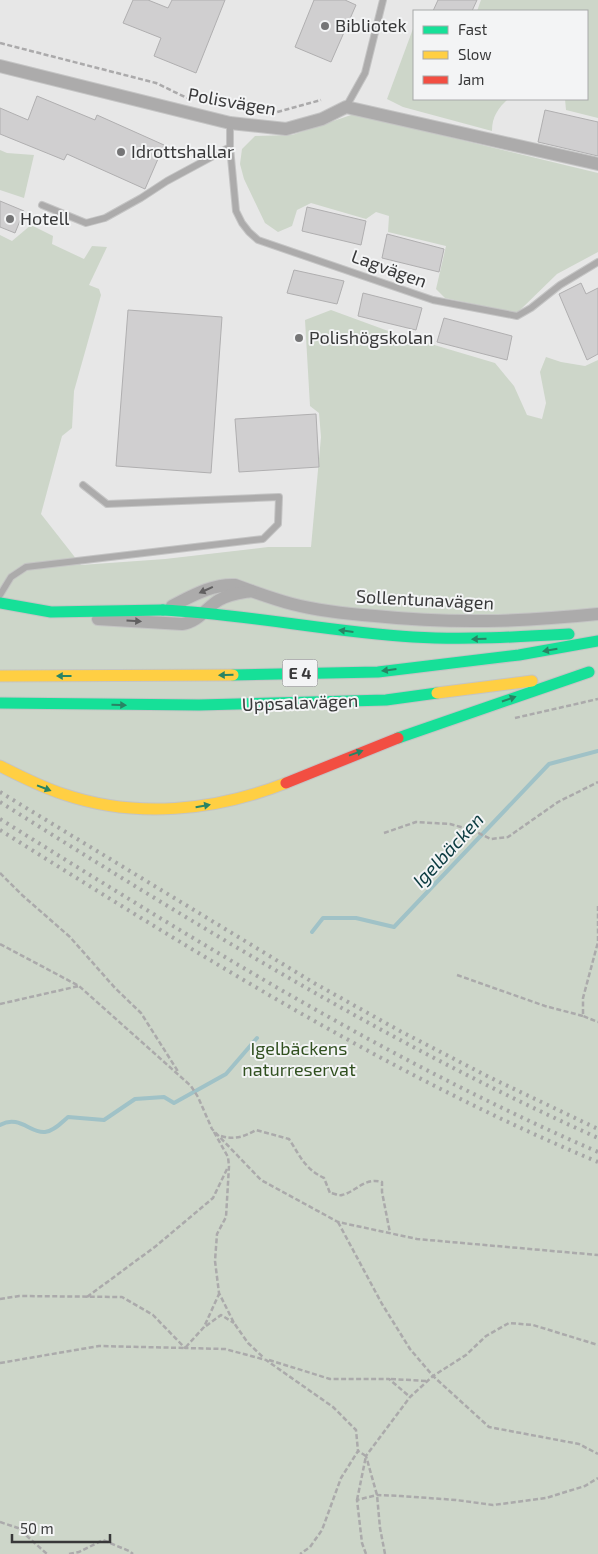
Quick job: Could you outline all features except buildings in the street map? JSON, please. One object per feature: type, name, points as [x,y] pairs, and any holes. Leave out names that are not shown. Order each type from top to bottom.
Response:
[{"type":"main road","name":"Sollentunavägen","points":[[0,602],[51,612],[163,610]]},
{"type":"main road","points":[[163,610],[205,612],[328,629],[412,637],[477,639],[598,633]]},
{"type":"main road","name":"Uppsalavägen","points":[[0,676],[188,676],[378,672],[520,655],[598,641]]},
{"type":"main road","points":[[0,766],[34,784],[63,795],[95,803],[154,810],[184,809],[242,798],[266,791],[348,756],[594,671]]},
{"type":"main road","name":"Uppsalavägen","points":[[0,703],[199,705],[386,700],[594,671]]},
{"type":"street","name":"Polisvägen","points":[[0,66],[230,123],[286,129],[322,119],[346,107]]},
{"type":"street","points":[[346,107],[598,164]]},
{"type":"street","name":"Sollentunavägen","points":[[163,610],[214,587],[235,585],[301,606],[342,613],[400,619],[455,622],[534,620],[598,614]]},
{"type":"street","name":"Sollentunavägen","points":[[51,612],[86,618],[182,624],[189,623],[219,600],[252,591]]},
{"type":"lane","points":[[346,107],[365,73],[383,0]]},
{"type":"lane","name":"Lagvägen","points":[[230,123],[230,147],[236,210],[242,223],[253,237],[433,300],[517,316],[531,308],[560,285],[598,262]]},
{"type":"lane","points":[[42,206],[86,222],[105,218],[167,181],[230,147]]},
{"type":"lane","points":[[0,595],[11,577],[26,567],[263,539],[278,524],[279,497],[107,504],[83,485]]},
{"type":"path","points":[[0,43],[156,83],[188,99]]},
{"type":"path","points":[[269,114],[321,100]]},
{"type":"path","points":[[384,833],[416,822],[450,824],[472,830],[491,839],[508,837],[558,802],[598,782]]},
{"type":"path","points":[[0,873],[70,937],[115,988],[141,1013],[181,1077]]},
{"type":"path","points":[[584,1016],[583,998],[598,942],[598,906]]},
{"type":"path","points":[[0,944],[79,986],[155,1056],[191,1086],[228,1157],[226,1217],[217,1234],[215,1260],[219,1293],[234,1323],[248,1343],[266,1360],[333,1407],[356,1430],[358,1451],[341,1478],[322,1530],[310,1547],[300,1554]]},
{"type":"path","points":[[457,975],[544,1006],[584,1016],[598,1022]]},
{"type":"path","points":[[0,1004],[79,986]]},
{"type":"path","points":[[212,1129],[261,1180],[338,1222],[416,1239],[598,1256]]},
{"type":"path","points":[[220,1136],[231,1139],[246,1136],[256,1130],[289,1139],[312,1172],[324,1178],[330,1193],[342,1195],[370,1182],[382,1182],[390,1233]]},
{"type":"path","points":[[87,1298],[156,1246],[212,1198],[228,1166]]},
{"type":"path","points":[[338,1222],[382,1304],[410,1349],[433,1376],[489,1427],[580,1444],[598,1454]]},
{"type":"path","points":[[204,1327],[219,1293]]},
{"type":"path","points":[[0,1299],[20,1296],[122,1297],[153,1315],[185,1348]]},
{"type":"path","points":[[185,1348],[204,1327],[221,1315],[234,1323]]},
{"type":"path","points":[[366,1554],[362,1543],[357,1500],[366,1456],[410,1397],[427,1381],[466,1355],[486,1336],[509,1324],[533,1325],[598,1345]]},
{"type":"path","points":[[0,1364],[99,1346],[225,1349],[330,1379],[427,1381]]},
{"type":"path","points":[[389,1379],[410,1397]]},
{"type":"path","points":[[358,1451],[366,1456],[378,1495],[380,1528],[385,1554]]},
{"type":"path","points":[[357,1500],[378,1495],[456,1500],[493,1505],[546,1498],[585,1486],[598,1478]]},
{"type":"path","points":[[0,1522],[18,1528],[47,1554]]},
{"type":"path","points":[[70,1554],[79,1552],[103,1540],[129,1550],[133,1554]]},
{"type":"green space","points":[[481,0],[598,0],[598,118],[566,110],[565,100],[588,100],[588,10],[477,10]]},
{"type":"green space","points":[[413,29],[413,100],[507,100],[496,113],[492,131],[403,107],[387,99]]},
{"type":"green space","points":[[354,114],[598,173],[598,252],[557,274],[517,313],[445,298],[436,289],[446,246],[388,232],[389,216],[376,212],[366,219],[311,203],[297,210],[292,226],[278,232],[265,223],[244,179],[240,164],[242,149],[255,136],[292,135]]},
{"type":"green space","points":[[0,150],[7,153],[34,155],[24,198],[0,190]]},
{"type":"green space","name":"Igelbäckens naturreservat","points":[[31,225],[53,236],[52,244],[84,259],[92,246],[107,247],[89,285],[99,289],[101,295],[74,391],[72,428],[62,436],[41,514],[81,565],[165,559],[268,547],[311,547],[321,437],[319,413],[310,406],[305,320],[331,310],[410,339],[420,338],[431,344],[495,363],[514,386],[527,415],[542,419],[546,403],[540,372],[546,357],[585,366],[598,360],[598,1554],[0,1554],[0,235],[12,241]]},
{"type":"waterway","name":"Igelbäcken","points":[[312,932],[323,918],[356,918],[394,927],[549,764],[598,751]]},
{"type":"waterway","name":"Igelbäcken","points":[[0,1125],[13,1122],[45,1132],[54,1128],[68,1117],[104,1120],[135,1099],[164,1097],[174,1103],[226,1074],[257,1038]]},
{"type":"railway","points":[[0,792],[314,983],[400,1031],[489,1077],[598,1129]]},
{"type":"railway","points":[[0,802],[146,893],[293,981],[444,1063],[520,1102],[598,1138]]},
{"type":"railway","points":[[0,819],[219,954],[368,1039],[520,1117],[598,1152]]},
{"type":"railway","points":[[0,830],[218,965],[367,1050],[443,1090],[598,1162]]},
{"type":"traffic: fast","points":[[0,603],[51,612],[163,610]]},
{"type":"traffic: fast","points":[[163,610],[226,615],[382,635],[413,637],[472,638],[569,634]]},
{"type":"traffic: fast","points":[[233,675],[378,672],[519,655],[598,641]]},
{"type":"traffic: fast","points":[[398,738],[589,672]]},
{"type":"traffic: fast","points":[[0,703],[199,705],[386,700],[437,693]]},
{"type":"traffic: slow","points":[[0,676],[233,675]]},
{"type":"traffic: slow","points":[[437,693],[532,681]]},
{"type":"traffic: slow","points":[[0,766],[39,785],[63,794],[91,802],[147,809],[175,808],[231,800],[259,793],[286,783]]},
{"type":"traffic: jam","points":[[286,783],[398,738]]},
{"type":"place","name":"Bibliotek","points":[[325,26]]},
{"type":"place","name":"Idrottshallar","points":[[121,152]]},
{"type":"place","name":"Hotell","points":[[10,219]]},
{"type":"place","name":"Polishögskolan","points":[[299,338]]}]
